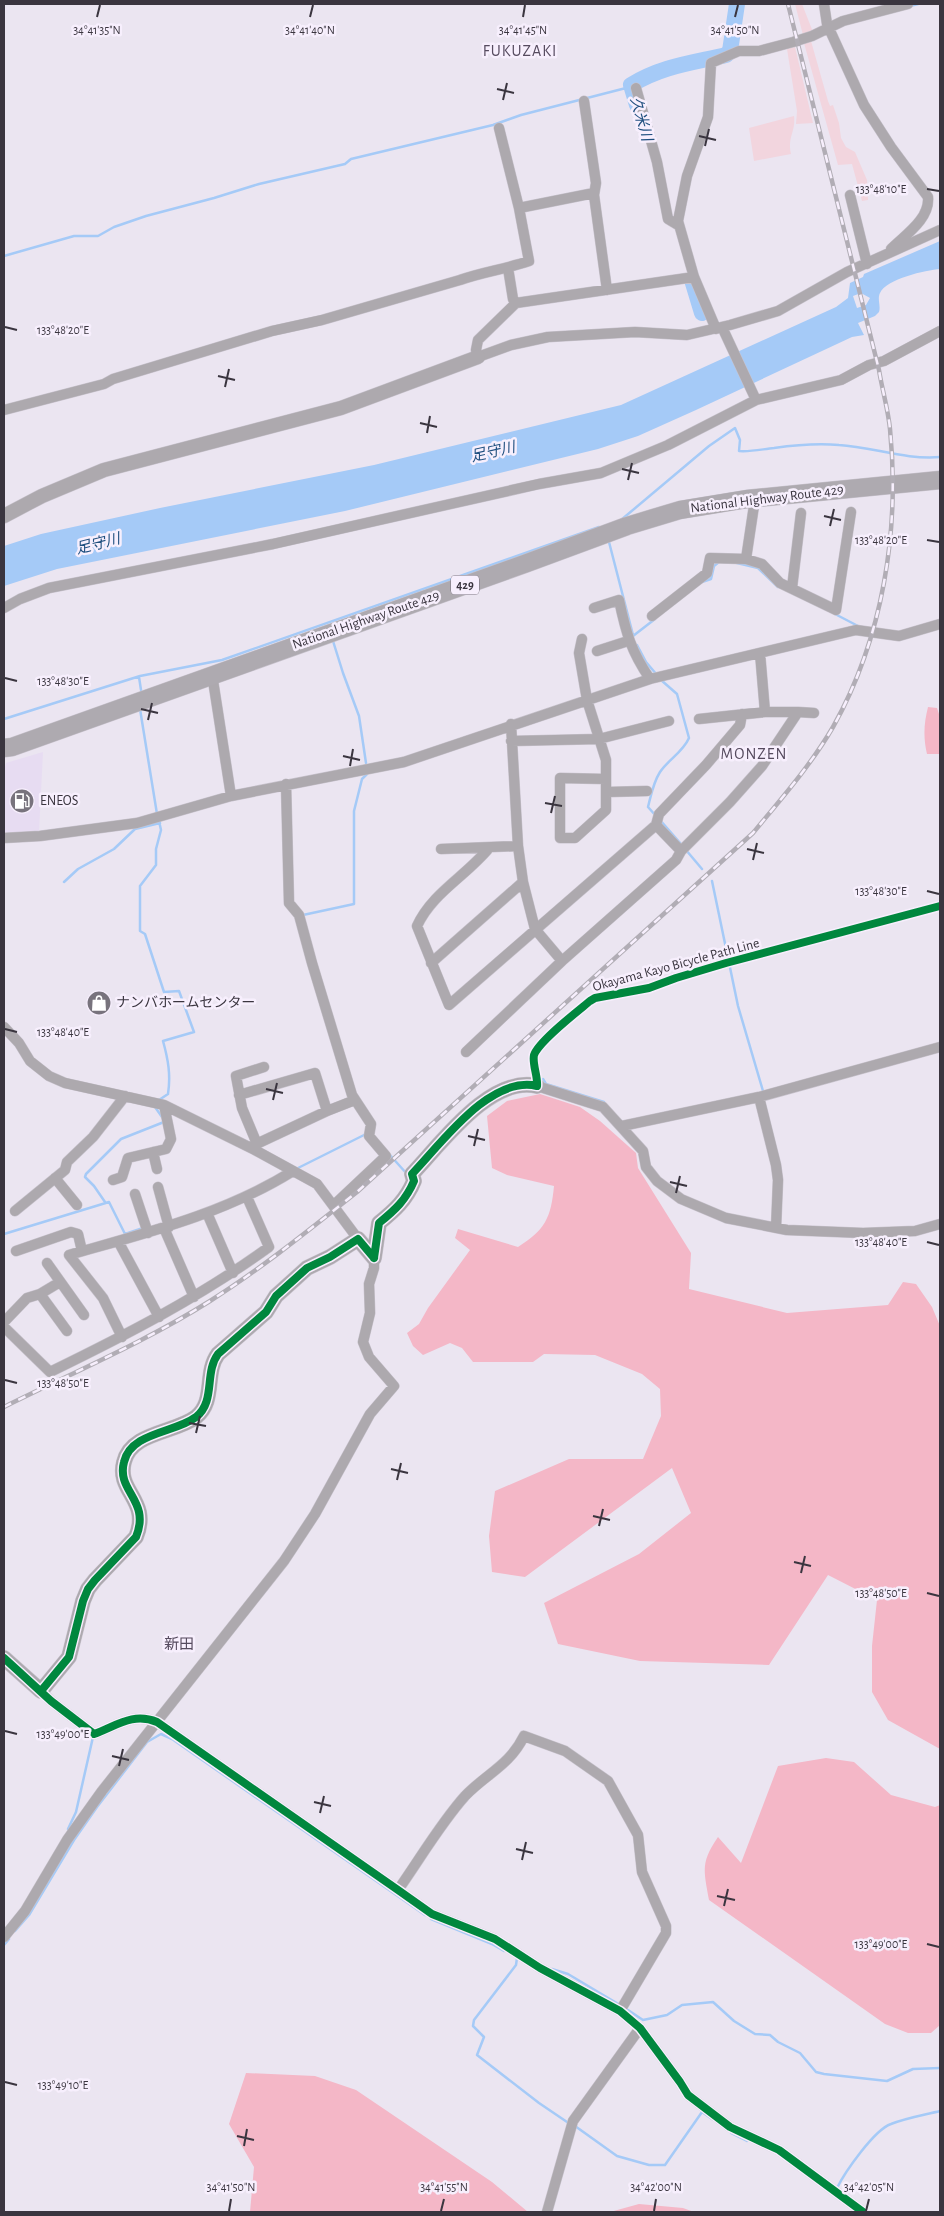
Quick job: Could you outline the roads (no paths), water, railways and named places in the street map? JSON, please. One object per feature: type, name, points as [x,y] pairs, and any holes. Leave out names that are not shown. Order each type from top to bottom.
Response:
[{"type":"highway","name":"National Highway Route 429","points":[[4,748],[29,741],[627,526],[680,510],[754,499],[940,480]]},
{"type":"main road","points":[[374,1258],[379,1223],[399,1208],[414,1181],[412,1174],[474,1108],[504,1090],[524,1085],[537,1086]]},
{"type":"main road","points":[[4,1658],[41,1691],[69,1656],[83,1601],[88,1589],[136,1537],[139,1530],[138,1506],[123,1479],[124,1463],[128,1452],[140,1441],[188,1422],[201,1413],[207,1403],[210,1370],[218,1354],[266,1312],[276,1296],[307,1268],[330,1257],[358,1239],[374,1258]]},
{"type":"street","points":[[824,4],[829,28],[873,121],[928,197],[926,214],[885,255]]},
{"type":"street","points":[[755,398],[694,277],[678,225],[687,176],[708,117],[711,63],[739,51],[759,51],[806,39],[843,21],[908,4]]},
{"type":"street","points":[[636,88],[657,162],[668,219],[678,225]]},
{"type":"street","points":[[584,102],[596,184],[594,193],[607,290]]},
{"type":"street","points":[[4,410],[104,384],[113,379],[254,337],[322,320],[460,280],[480,272],[508,268],[529,261],[519,208],[499,128]]},
{"type":"street","points":[[519,208],[594,193]]},
{"type":"street","points":[[850,195],[867,264]]},
{"type":"street","points":[[4,516],[50,492],[104,470],[341,408],[510,345],[548,338],[635,332],[687,335],[721,330],[778,311],[847,272],[940,230]]},
{"type":"street","points":[[508,268],[513,299],[516,303]]},
{"type":"street","points":[[478,357],[476,350],[478,340],[516,303],[694,277]]},
{"type":"street","points":[[4,608],[20,599],[49,588],[273,544],[539,484],[601,473],[668,445],[755,398],[841,380],[869,365],[884,361],[940,331]]},
{"type":"street","points":[[746,559],[754,499]]},
{"type":"street","points":[[652,616],[707,573],[710,558],[746,559],[762,564],[780,583],[836,610],[851,512]]},
{"type":"street","points":[[792,588],[801,513]]},
{"type":"street","points":[[594,608],[619,600],[628,641],[637,660],[650,679]]},
{"type":"street","points":[[4,838],[111,828],[172,814],[231,796],[404,762],[511,724],[650,679],[856,630],[899,636],[940,624]]},
{"type":"street","points":[[582,638],[579,653],[587,700],[606,760],[607,792],[606,810],[575,838],[560,838],[560,778],[606,779]]},
{"type":"street","points":[[596,651],[628,641]]},
{"type":"street","points":[[760,653],[765,712]]},
{"type":"street","points":[[212,674],[231,796]]},
{"type":"street","points":[[699,719],[765,712],[814,713]]},
{"type":"street","points":[[466,1052],[562,961],[676,860],[683,849],[730,802],[762,766],[798,712]]},
{"type":"street","points":[[489,848],[478,862],[425,910],[417,926],[449,1006],[657,820],[740,725],[742,714]]},
{"type":"street","points":[[511,741],[599,739],[669,721]]},
{"type":"street","points":[[511,724],[518,846],[523,882],[535,929],[562,961]]},
{"type":"street","points":[[286,784],[289,903],[300,915],[312,963],[354,1101],[371,1124],[370,1134],[386,1156],[334,1205]]},
{"type":"street","points":[[607,792],[647,791]]},
{"type":"street","points":[[657,820],[683,849]]},
{"type":"street","points":[[441,848],[518,846]]},
{"type":"street","points":[[432,963],[523,882]]},
{"type":"street","points":[[4,1027],[19,1043],[30,1061],[49,1076],[65,1084],[164,1105],[253,1146],[317,1184],[358,1239]]},
{"type":"street","points":[[622,1126],[759,1097],[940,1047]]},
{"type":"street","points":[[253,1146],[242,1108],[236,1076],[264,1067]]},
{"type":"street","points":[[240,1095],[315,1073],[327,1111]]},
{"type":"street","points":[[537,1086],[603,1107],[643,1151],[646,1167],[668,1191],[681,1199],[726,1218],[788,1230],[863,1233],[915,1231],[940,1224]]},
{"type":"street","points":[[15,1211],[64,1170],[67,1162],[93,1137],[125,1096]]},
{"type":"street","points":[[759,1097],[778,1180],[776,1228]]},
{"type":"street","points":[[253,1146],[327,1111],[354,1101]]},
{"type":"street","points":[[113,1180],[122,1177],[128,1158],[166,1149],[172,1139],[164,1105]]},
{"type":"street","points":[[153,1152],[157,1169]]},
{"type":"street","points":[[122,1337],[103,1298],[69,1256],[118,1241],[147,1229],[207,1213],[247,1197],[293,1171]]},
{"type":"street","points":[[55,1178],[76,1205]]},
{"type":"street","points":[[158,1187],[167,1225],[194,1297]]},
{"type":"street","points":[[135,1194],[147,1229]]},
{"type":"street","points":[[4,1327],[50,1372],[122,1337],[233,1274],[269,1247],[247,1197]]},
{"type":"street","points":[[207,1213],[233,1274]]},
{"type":"street","points":[[16,1251],[71,1232],[78,1234],[82,1252]]},
{"type":"street","points":[[118,1241],[158,1317]]},
{"type":"street","points":[[4,1937],[25,1911],[81,1819],[122,1764],[284,1561],[315,1514],[370,1414],[394,1386],[369,1357],[363,1342],[370,1313],[369,1284],[374,1268],[374,1258]]},
{"type":"street","points":[[47,1263],[84,1315]]},
{"type":"street","points":[[4,1322],[28,1298],[40,1294],[60,1282]]},
{"type":"street","points":[[40,1294],[67,1331]]},
{"type":"street","points":[[41,1691],[50,1701],[94,1734],[113,1724],[131,1719],[150,1719],[157,1722],[432,1914],[495,1939],[540,1968],[622,2008],[640,2028],[688,2095],[730,2127],[778,2150],[863,2212]]},
{"type":"street","points":[[398,1890],[455,1809],[474,1788],[506,1763],[524,1736],[557,1746],[608,1781],[638,1835],[642,1872],[666,1926],[666,1933],[622,2008]]},
{"type":"street","points":[[546,2212],[572,2124],[640,2028]]},
{"type":"water","name":"足守川","points":[[940,241],[940,269],[907,276],[890,283],[884,288],[879,295],[879,312],[875,316],[858,323],[864,335],[852,337],[638,436],[598,449],[345,511],[57,569],[4,586],[4,546],[41,534],[374,465],[621,405],[836,307],[848,298],[850,283],[863,277],[864,274]],"holes":[[[861,293],[870,298],[866,305],[857,308],[853,296]]]},
{"type":"waterway","name":"久米川","points":[[637,105],[631,85],[654,73],[726,55],[730,51],[737,4]]},
{"type":"waterway","points":[[910,6],[918,4]]},
{"type":"waterway","points":[[4,256],[74,236],[98,236],[114,227],[146,216],[259,184],[345,164],[351,159],[493,125],[521,115],[626,88],[631,85]]},
{"type":"waterway","name":"久米川","points":[[692,280],[702,313]]},
{"type":"waterway","points":[[621,520],[709,446],[735,428],[740,440],[739,451],[798,445],[831,444],[914,457],[940,457]]},
{"type":"waterway","points":[[4,719],[140,676],[222,660],[599,527]]},
{"type":"waterway","points":[[609,542],[633,635]]},
{"type":"waterway","points":[[702,582],[711,579],[714,566],[719,562]]},
{"type":"waterway","points":[[737,563],[758,568],[778,587]]},
{"type":"waterway","points":[[835,614],[858,626]]},
{"type":"waterway","points":[[633,636],[655,619]]},
{"type":"waterway","points":[[333,641],[359,716],[366,763]]},
{"type":"waterway","points":[[637,645],[646,662],[657,675]]},
{"type":"waterway","points":[[139,677],[141,690]]},
{"type":"waterway","points":[[656,816],[648,807],[652,789],[660,772],[683,748],[689,738],[677,694],[661,680]]},
{"type":"waterway","points":[[140,709],[157,814]]},
{"type":"waterway","points":[[303,915],[354,904],[354,811],[362,779],[367,774]]},
{"type":"waterway","points":[[660,820],[681,844]]},
{"type":"waterway","points":[[159,821],[161,830],[156,849],[156,865],[140,886],[140,931],[145,934],[164,992],[179,991],[194,1032],[163,1041],[168,1067],[169,1087],[168,1094],[159,1100]]},
{"type":"waterway","points":[[64,882],[78,869],[114,849],[135,829],[160,823]]},
{"type":"waterway","points":[[686,850],[702,869]]},
{"type":"waterway","points":[[712,881],[738,1006],[763,1091]]},
{"type":"waterway","points":[[543,1079],[546,1084],[604,1102]]},
{"type":"waterway","points":[[155,1107],[162,1117]]},
{"type":"waterway","points":[[105,1202],[85,1177],[86,1174],[121,1139],[164,1122]]},
{"type":"waterway","points":[[298,1168],[366,1134]]},
{"type":"waterway","points":[[389,1154],[407,1174]]},
{"type":"waterway","points":[[4,1234],[109,1202],[125,1234],[143,1228]]},
{"type":"waterway","points":[[15,1931],[29,1915],[74,1840],[97,1807],[147,1742],[161,1734],[172,1739],[425,1915]]},
{"type":"waterway","points":[[69,1832],[68,1829],[76,1812],[93,1737]]},
{"type":"waterway","points":[[431,1919],[492,1944],[504,1951]]},
{"type":"waterway","points":[[4,1945],[9,1939]]},
{"type":"waterway","points":[[517,1958],[516,1965],[474,2020],[473,2026],[484,2037],[477,2055],[539,2103],[570,2124]]},
{"type":"waterway","points":[[552,1969],[568,1974],[620,2005]]},
{"type":"waterway","points":[[625,2008],[643,2020],[667,2015],[682,2005],[713,2002],[734,2021],[755,2034],[770,2035],[778,2042],[800,2053],[816,2072],[824,2074],[887,2081],[913,2069],[940,2068]]},
{"type":"waterway","points":[[837,2188],[861,2152],[884,2128],[903,2120],[940,2111]]},
{"type":"waterway","points":[[575,2126],[617,2156],[649,2165],[665,2165],[702,2112],[712,2119]]},
{"type":"waterway","points":[[731,2133],[747,2141]]},
{"type":"railway","points":[[4,1407],[134,1344],[210,1301],[267,1262],[357,1192],[753,833],[785,795],[833,727],[850,693],[876,620],[890,544],[892,467],[889,422],[879,370],[788,4]]},
{"type":"place","name":"ENEOS","points":[[22,801]]},
{"type":"place","name":"ナンバホームセンター","points":[[99,1003]]},
{"type":"district","name":"FUKUZAKI","points":[[520,51]]},
{"type":"district","name":"MONZEN","points":[[754,754]]},
{"type":"district","name":"新田","points":[[179,1644]]}]
